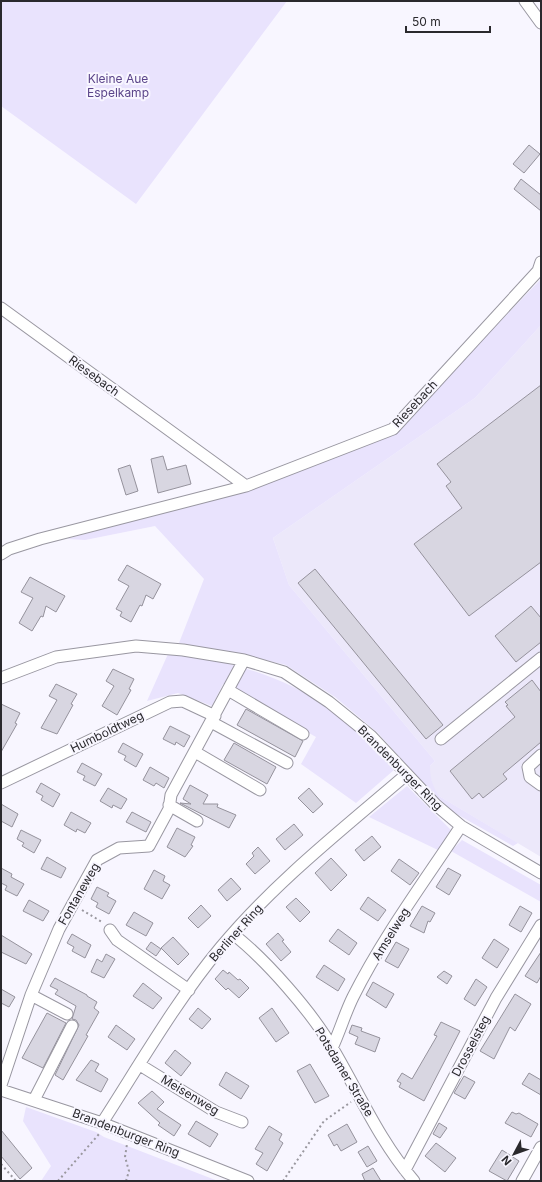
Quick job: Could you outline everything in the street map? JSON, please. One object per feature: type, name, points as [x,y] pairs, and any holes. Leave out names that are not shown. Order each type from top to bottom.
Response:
[{"type":"street","points":[[525,1],[541,23]]},
{"type":"street","name":"Riesebach","points":[[1,554],[9,549],[40,539],[246,486],[393,429],[538,271],[541,262]]},
{"type":"street","name":"Riesebach","points":[[1,308],[246,486]]},
{"type":"street","name":"Brandenburger Ring","points":[[1,678],[56,657],[136,646],[183,650],[244,660],[284,672],[329,702],[371,736],[436,805],[461,826],[541,873]]},
{"type":"street","points":[[441,739],[541,658]]},
{"type":"street","name":"Fontaneweg","points":[[1,1085],[31,995],[59,929],[97,860],[119,848],[149,846],[169,809],[171,795],[244,660]]},
{"type":"street","points":[[228,690],[303,734]]},
{"type":"street","name":"Humboldtweg","points":[[1,783],[170,702],[183,701],[287,763]]},
{"type":"street","points":[[195,752],[260,790]]},
{"type":"street","points":[[541,755],[528,767],[530,777],[541,784]]},
{"type":"street","name":"Berliner Ring","points":[[102,1123],[189,990],[221,947],[297,869],[407,774]]},
{"type":"street","points":[[170,805],[197,821]]},
{"type":"street","name":"Amselweg","points":[[332,1048],[343,1025],[353,998],[378,952],[461,826]]},
{"type":"street","name":"Drosselsteg","points":[[405,1170],[496,998],[541,925]]},
{"type":"street","points":[[110,930],[117,940],[189,990]]},
{"type":"street","name":"Potsdamer Straße","points":[[233,934],[247,945],[302,1005],[332,1048],[397,1161],[414,1181]]},
{"type":"street","points":[[31,995],[67,1014]]},
{"type":"street","points":[[34,1100],[72,1026]]},
{"type":"street","name":"Meisenweg","points":[[140,1065],[216,1112],[242,1122]]},
{"type":"street","name":"Brandenburger Ring","points":[[1,1090],[102,1123],[248,1181]]},
{"type":"street","points":[[522,1181],[541,1147]]},
{"type":"path","points":[[72,905],[106,924],[110,930]]},
{"type":"path","points":[[283,1181],[324,1120],[359,1097]]},
{"type":"path","points":[[58,1181],[99,1133],[102,1123]]},
{"type":"path","points":[[126,1181],[129,1171],[125,1157],[129,1133]]},
{"type":"path","points":[[1,1164],[16,1181]]},
{"type":"shaded area","points":[[541,325],[541,857],[439,796],[434,790],[430,775],[430,766],[435,761],[289,585],[273,538],[475,398]]},
{"type":"green space","name":"Kleine Aue Espelkamp","points":[[1,1],[287,1],[136,204],[1,106]]},
{"type":"green space","points":[[541,279],[541,325],[475,398],[273,538],[289,585],[435,761],[430,766],[431,778],[439,796],[518,843],[513,846],[453,812],[440,802],[378,733],[335,697],[286,665],[236,653],[179,643],[204,579],[155,526],[85,540],[67,539],[237,492],[394,432]]},
{"type":"green space","points":[[168,654],[211,660],[232,665],[273,678],[292,686],[339,716],[364,738],[394,770],[356,803],[301,764],[316,737],[223,684],[212,706],[178,693],[147,701]]},
{"type":"green space","points":[[407,786],[452,831],[440,851],[369,817]]},
{"type":"green space","points":[[462,840],[541,885],[541,902],[451,851]]},
{"type":"green space","points":[[26,1107],[96,1132],[104,1137],[218,1181],[41,1181],[51,1166],[23,1121]]},
{"type":"building","points":[[529,145],[540,154],[524,173],[513,164]]},
{"type":"building","points":[[521,179],[541,195],[541,211],[514,189]]},
{"type":"building","points":[[541,385],[541,562],[469,616],[414,544],[462,508],[446,486],[451,482],[437,464]]},
{"type":"building","points":[[163,456],[167,470],[186,465],[191,484],[158,493],[151,459]]},
{"type":"building","points":[[130,465],[138,491],[126,495],[118,469]]},
{"type":"building","points":[[127,565],[161,584],[153,599],[146,595],[142,606],[140,605],[131,622],[120,616],[122,612],[116,609],[129,586],[118,580]]},
{"type":"building","points":[[315,569],[443,725],[426,739],[298,583]]},
{"type":"building","points":[[30,577],[65,596],[56,612],[46,606],[43,617],[41,616],[32,631],[19,623],[33,598],[21,592]]},
{"type":"building","points":[[531,606],[541,618],[541,642],[516,662],[495,636]]},
{"type":"building","points":[[113,669],[134,679],[129,689],[131,690],[117,715],[102,706],[114,686],[106,681]]},
{"type":"building","points":[[532,680],[541,692],[541,742],[503,774],[507,779],[483,798],[479,793],[472,799],[450,771],[515,717],[506,706],[508,705],[505,702]]},
{"type":"building","points":[[56,684],[77,694],[71,704],[73,705],[57,734],[41,728],[57,700],[49,696]]},
{"type":"building","points":[[1,704],[20,713],[15,723],[17,724],[1,752]]},
{"type":"building","points":[[246,709],[303,741],[295,757],[237,725]]},
{"type":"building","points":[[170,726],[190,736],[184,747],[176,742],[175,745],[163,739]]},
{"type":"building","points":[[123,743],[143,754],[136,767],[124,760],[126,756],[118,752]]},
{"type":"building","points":[[234,743],[276,767],[267,784],[224,760]]},
{"type":"building","points":[[82,763],[102,774],[95,786],[83,780],[85,776],[77,772]]},
{"type":"building","points":[[150,767],[169,778],[164,788],[156,783],[154,786],[143,780]]},
{"type":"building","points":[[41,783],[60,794],[53,807],[41,800],[43,796],[36,792]]},
{"type":"building","points":[[190,785],[208,795],[203,804],[218,804],[217,807],[236,815],[229,828],[180,803],[191,804],[183,799]]},
{"type":"building","points":[[108,788],[127,799],[121,809],[113,805],[112,808],[100,801]]},
{"type":"building","points":[[309,788],[323,804],[313,813],[298,798]]},
{"type":"building","points":[[1,804],[18,814],[12,827],[1,821]]},
{"type":"building","points":[[71,812],[91,823],[85,833],[77,829],[76,832],[64,825]]},
{"type":"building","points":[[132,812],[151,822],[146,832],[126,822]]},
{"type":"building","points":[[294,824],[303,835],[285,850],[276,839]]},
{"type":"building","points":[[177,828],[195,837],[191,845],[193,846],[185,857],[167,847]]},
{"type":"building","points":[[21,830],[41,840],[34,853],[22,846],[24,843],[17,839]]},
{"type":"building","points":[[372,836],[381,847],[364,861],[355,850]]},
{"type":"building","points":[[258,847],[270,861],[255,874],[246,864],[254,856],[252,853]]},
{"type":"building","points":[[47,857],[66,868],[61,878],[41,869]]},
{"type":"building","points":[[331,858],[347,875],[331,891],[315,873]]},
{"type":"building","points":[[399,859],[419,873],[410,885],[391,871]]},
{"type":"building","points":[[1,868],[12,874],[11,877],[24,884],[17,896],[5,890],[7,886],[1,883]]},
{"type":"building","points":[[448,868],[461,875],[449,895],[436,887]]},
{"type":"building","points":[[154,870],[165,876],[163,881],[170,885],[162,899],[144,889]]},
{"type":"building","points":[[231,878],[241,889],[227,901],[218,890]]},
{"type":"building","points":[[97,887],[109,893],[107,896],[116,901],[109,914],[96,907],[98,903],[91,899]]},
{"type":"building","points":[[368,897],[386,910],[378,921],[360,909]]},
{"type":"building","points":[[296,898],[310,912],[300,922],[286,907]]},
{"type":"building","points":[[29,900],[49,911],[43,921],[23,911]]},
{"type":"building","points":[[201,905],[211,916],[198,928],[188,918]]},
{"type":"building","points":[[422,906],[435,913],[430,922],[428,921],[424,933],[410,926]]},
{"type":"building","points":[[520,906],[532,913],[521,932],[509,925]]},
{"type":"building","points":[[134,912],[153,923],[146,936],[126,925]]},
{"type":"building","points":[[338,929],[357,943],[349,955],[329,941]]},
{"type":"building","points":[[278,933],[284,940],[282,941],[291,952],[281,961],[266,944]]},
{"type":"building","points":[[72,934],[91,945],[85,958],[72,951],[74,947],[67,943]]},
{"type":"building","points":[[1,935],[32,954],[26,964],[1,952]]},
{"type":"building","points":[[173,937],[189,954],[178,965],[161,948]]},
{"type":"building","points":[[494,939],[509,949],[497,968],[482,958]]},
{"type":"building","points":[[151,942],[161,949],[156,956],[146,949]]},
{"type":"building","points":[[396,942],[409,949],[398,968],[385,961]]},
{"type":"building","points":[[541,952],[541,976],[537,983],[525,976]]},
{"type":"building","points":[[106,954],[115,959],[104,978],[91,972],[97,959],[102,962]]},
{"type":"building","points":[[324,965],[345,979],[338,991],[316,977]]},
{"type":"building","points":[[223,970],[228,974],[229,972],[238,980],[240,979],[249,988],[239,998],[228,988],[226,990],[215,979]]},
{"type":"building","points":[[444,971],[452,976],[447,984],[437,977]]},
{"type":"building","points":[[55,978],[97,1002],[94,1008],[99,1012],[86,1035],[88,1036],[63,1080],[55,1075],[79,1025],[76,1020],[72,1019],[76,1006],[55,994],[58,990],[50,986]]},
{"type":"building","points":[[476,979],[487,987],[475,1006],[464,999]]},
{"type":"building","points":[[373,982],[394,994],[386,1008],[366,995]]},
{"type":"building","points":[[143,983],[162,998],[153,1009],[133,996]]},
{"type":"building","points":[[1,989],[15,997],[9,1007],[1,1003]]},
{"type":"building","points":[[515,994],[531,1004],[515,1031],[510,1027],[494,1059],[480,1051]]},
{"type":"building","points":[[198,1008],[211,1019],[202,1029],[189,1019]]},
{"type":"building","points":[[272,1008],[289,1033],[276,1042],[259,1018]]},
{"type":"building","points":[[47,1013],[66,1023],[43,1068],[22,1058]]},
{"type":"building","points":[[441,1022],[460,1031],[424,1101],[399,1087],[401,1083],[397,1081],[402,1073],[412,1079],[437,1036],[434,1035]]},
{"type":"building","points":[[116,1025],[135,1039],[127,1050],[108,1037]]},
{"type":"building","points":[[352,1025],[362,1028],[361,1031],[380,1038],[375,1052],[355,1044],[358,1037],[349,1033]]},
{"type":"building","points":[[175,1050],[191,1063],[181,1076],[165,1063]]},
{"type":"building","points":[[91,1060],[99,1064],[95,1071],[108,1079],[101,1092],[76,1080]]},
{"type":"building","points":[[310,1064],[329,1096],[315,1103],[297,1071]]},
{"type":"building","points":[[226,1072],[249,1086],[241,1099],[219,1085]]},
{"type":"building","points":[[529,1073],[541,1080],[541,1095],[522,1084]]},
{"type":"building","points":[[464,1076],[475,1082],[465,1099],[454,1093]]},
{"type":"building","points":[[152,1091],[164,1102],[157,1109],[181,1125],[174,1136],[158,1125],[160,1123],[138,1103]]},
{"type":"building","points":[[512,1112],[516,1114],[519,1113],[538,1124],[531,1137],[505,1123]]},
{"type":"building","points":[[196,1121],[218,1134],[210,1147],[188,1134]]},
{"type":"building","points":[[439,1123],[447,1128],[440,1138],[433,1134]]},
{"type":"building","points":[[347,1124],[357,1142],[341,1151],[337,1144],[334,1146],[328,1135]]},
{"type":"building","points":[[269,1126],[282,1134],[279,1140],[283,1143],[267,1171],[256,1164],[263,1153],[255,1149]]},
{"type":"building","points":[[1,1130],[32,1168],[20,1179],[1,1156]]},
{"type":"building","points":[[436,1143],[456,1158],[445,1172],[425,1156]]},
{"type":"building","points":[[368,1146],[377,1161],[367,1167],[358,1152]]},
{"type":"building","points":[[502,1150],[519,1161],[507,1181],[489,1171]]},
{"type":"building","points":[[373,1168],[381,1181],[365,1181],[362,1174]]}]
